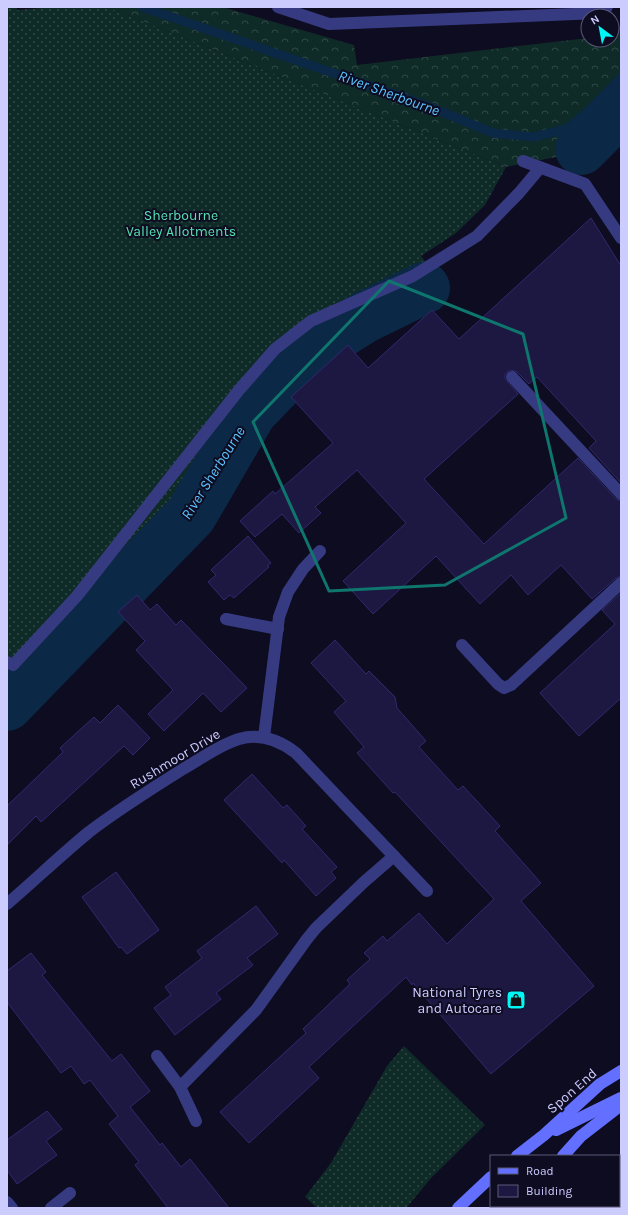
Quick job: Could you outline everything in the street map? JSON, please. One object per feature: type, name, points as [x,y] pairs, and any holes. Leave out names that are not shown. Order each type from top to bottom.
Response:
[{"type":"main road","name":"Spon End","points":[[518,1155],[544,1135],[600,1084],[621,1071]]},
{"type":"main road","name":"Spon End","points":[[544,1135],[621,1098]]},
{"type":"main road","points":[[564,1155],[581,1136],[621,1105]]},
{"type":"main road","points":[[463,1206],[490,1178]]},
{"type":"street","points":[[278,7],[329,24],[599,13],[607,7]]},
{"type":"street","points":[[523,161],[585,184],[621,238]]},
{"type":"street","points":[[7,662],[13,665],[77,596],[239,390],[275,349],[311,321],[413,276],[477,236],[519,193],[540,168]]},
{"type":"street","points":[[512,376],[621,494]]},
{"type":"street","points":[[264,737],[279,617],[288,592],[302,568],[320,551]]},
{"type":"street","points":[[462,645],[498,684],[504,688],[511,685],[621,583]]},
{"type":"street","points":[[226,619],[278,629]]},
{"type":"street","name":"Rushmoor Drive","points":[[7,904],[90,831],[154,787],[214,751],[240,739],[264,737],[285,744],[296,753],[428,891]]},
{"type":"street","points":[[180,1087],[256,1010],[316,928],[364,882],[394,856]]},
{"type":"street","points":[[157,1056],[180,1087],[196,1121]]},
{"type":"street","points":[[51,1208],[70,1194]]},
{"type":"street","points":[[7,1202],[12,1208]]},
{"type":"highlighted area","points":[[389,281],[523,334],[566,518],[445,585],[329,591],[253,422]]},
{"type":"green space","name":"Sherbourne Valley Allotments","points":[[7,7],[17,7],[17,10],[55,7],[107,7],[506,167],[485,205],[456,233],[421,256],[434,273],[346,320],[294,355],[242,407],[183,507],[137,553],[7,693]]},
{"type":"green space","points":[[107,7],[222,7],[354,45],[357,65],[580,39],[580,48],[620,48],[621,26],[621,121],[587,151],[506,167]]},
{"type":"green space","points":[[404,1046],[485,1125],[432,1177],[406,1208],[317,1208],[305,1197],[331,1163],[387,1066]]},
{"type":"building","points":[[591,218],[621,266],[621,483],[589,448],[596,441],[537,377],[529,384],[517,372],[511,370],[505,375],[505,379],[518,394],[424,479],[484,544],[578,458],[616,499],[621,501],[621,576],[616,578],[592,599],[561,565],[528,595],[511,575],[480,604],[436,556],[373,614],[343,581],[406,523],[357,470],[315,507],[321,513],[299,533],[282,514],[255,537],[240,521],[273,491],[275,494],[333,443],[291,397],[348,345],[368,368],[432,310],[459,339]]},
{"type":"building","points":[[248,536],[271,563],[267,566],[269,567],[234,598],[230,595],[224,600],[208,582],[216,575],[211,570]]},
{"type":"building","points":[[621,593],[621,698],[579,736],[540,693],[615,624],[602,610]]},
{"type":"building","points":[[137,595],[150,610],[157,604],[176,625],[181,620],[247,688],[221,712],[203,693],[164,731],[148,714],[173,690],[136,650],[145,641],[118,612]]},
{"type":"building","points":[[335,640],[366,674],[369,671],[395,697],[397,708],[426,741],[419,747],[458,790],[463,786],[500,826],[495,831],[541,883],[521,901],[594,986],[491,1074],[413,983],[412,985],[406,977],[309,1067],[319,1078],[249,1143],[220,1112],[306,1033],[303,1029],[350,984],[347,980],[370,959],[364,953],[383,936],[387,941],[419,913],[447,944],[494,899],[357,753],[364,747],[334,712],[346,701],[311,663]]},
{"type":"building","points":[[118,705],[150,738],[133,755],[124,746],[41,822],[36,816],[7,845],[7,806],[63,752],[60,748],[94,717],[100,723]]},
{"type":"building","points":[[252,774],[283,808],[287,805],[306,826],[302,829],[337,867],[331,872],[336,878],[316,896],[284,860],[282,863],[224,800]]},
{"type":"building","points":[[116,872],[159,930],[127,954],[121,947],[119,948],[82,897]]},
{"type":"building","points":[[256,906],[278,934],[247,958],[253,965],[216,993],[221,999],[175,1035],[154,1008],[171,995],[165,987],[202,958],[197,951]]},
{"type":"building","points":[[31,953],[46,972],[42,975],[112,1061],[121,1054],[150,1091],[130,1107],[160,1145],[162,1143],[181,1167],[190,1159],[229,1208],[168,1208],[135,1165],[139,1162],[109,1124],[118,1116],[90,1080],[84,1084],[71,1066],[61,1073],[7,1002],[7,971]]},
{"type":"building","points":[[47,1111],[62,1129],[46,1141],[57,1155],[17,1184],[7,1170],[7,1140]]},
{"type":"waterway","name":"River Sherbourne","points":[[142,7],[423,104],[493,133],[533,137],[567,129],[591,109],[621,78]]},
{"type":"waterway","name":"River Sherbourne","points":[[581,149],[621,109]]},
{"type":"waterway","name":"River Sherbourne","points":[[7,705],[191,515],[251,412],[309,352],[363,318],[424,288]]},
{"type":"place","name":"National Tyres and Autocare","points":[[516,1000]]}]
